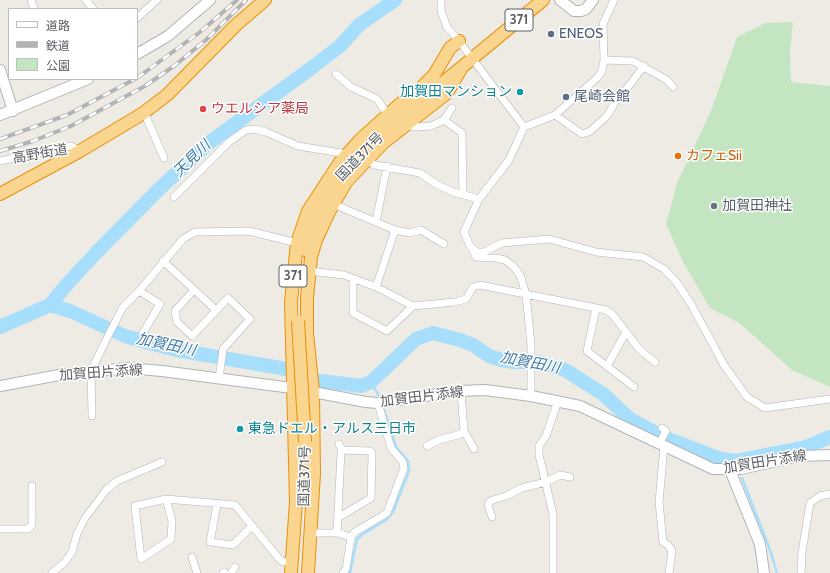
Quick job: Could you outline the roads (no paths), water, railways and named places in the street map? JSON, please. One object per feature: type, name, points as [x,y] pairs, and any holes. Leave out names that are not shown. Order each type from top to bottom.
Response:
[{"type":"highway","points":[[0,194],[80,151],[144,112],[167,95],[236,25],[264,0]]},
{"type":"highway","name":"国道371号","points":[[295,570],[305,508],[305,442],[298,321],[302,262],[309,233],[325,198],[354,159],[393,124],[543,0]]},
{"type":"highway","name":"371","points":[[295,570],[295,430],[292,388],[290,302],[297,243],[308,211],[323,186],[347,154],[388,115],[421,88],[434,75],[450,48],[459,41]]},
{"type":"highway","name":"371","points":[[308,573],[312,533],[314,473],[313,392],[307,333],[307,298],[316,240],[333,204],[346,182],[368,157],[447,93],[462,67]]},
{"type":"main road","points":[[138,53],[168,36],[210,0]]},
{"type":"main road","points":[[560,0],[574,11],[581,11],[586,9],[593,0]]},
{"type":"main road","points":[[0,70],[13,111]]},
{"type":"main road","points":[[0,115],[13,111],[86,80]]},
{"type":"main road","name":"加賀田片添線","points":[[0,386],[59,375],[128,368],[219,375],[378,403],[461,391],[485,390],[532,396],[580,406],[713,469],[730,470],[786,457],[830,455]]},
{"type":"main road","points":[[730,470],[760,544],[764,573]]},
{"type":"street","points":[[86,0],[92,8]]},
{"type":"street","points":[[441,0],[442,19],[524,127]]},
{"type":"street","points":[[532,396],[531,352],[526,294],[520,275],[513,266],[505,260],[476,257],[464,232],[479,199],[509,160],[524,127],[555,115],[598,77],[602,71],[604,60],[603,24],[614,0]]},
{"type":"street","points":[[138,17],[152,1]]},
{"type":"street","points":[[604,60],[633,61],[671,83],[673,87]]},
{"type":"street","points":[[555,115],[582,134],[589,132],[607,116],[617,98],[628,87],[644,66]]},
{"type":"street","points":[[336,74],[351,87],[377,99],[388,115]]},
{"type":"street","points":[[406,125],[416,127],[431,126],[444,120],[452,108]]},
{"type":"street","points":[[144,112],[164,158]]},
{"type":"street","points":[[444,120],[462,133],[463,195]]},
{"type":"street","points":[[174,197],[229,142],[246,130],[256,129],[266,132],[298,146],[347,154]]},
{"type":"street","name":"高野街道","points":[[0,161],[71,146],[80,151]]},
{"type":"street","points":[[368,157],[374,165],[387,166],[420,173],[436,184],[463,195],[479,199]]},
{"type":"street","points":[[376,222],[387,166]]},
{"type":"street","points":[[333,204],[395,230],[410,233],[421,230],[444,244]]},
{"type":"street","points":[[376,287],[395,230]]},
{"type":"street","points":[[92,416],[91,371],[114,324],[124,307],[183,239],[195,232],[248,231],[297,243]]},
{"type":"street","points":[[472,248],[478,252],[484,252],[502,243],[549,239],[596,252],[643,257],[664,269],[677,283],[691,304],[736,384],[758,406],[765,408],[830,399]]},
{"type":"street","points":[[163,261],[216,310]]},
{"type":"street","points":[[310,271],[344,275],[376,287],[413,306],[455,302],[466,299],[473,288],[480,285],[606,310],[612,314],[640,350],[655,362]]},
{"type":"street","points":[[353,279],[353,313],[387,332],[413,306]]},
{"type":"street","points":[[194,290],[175,311],[177,322],[192,336],[228,298],[250,319],[222,351],[219,375]]},
{"type":"street","points":[[139,291],[160,304],[143,333]]},
{"type":"street","points":[[596,308],[587,351],[634,387]]},
{"type":"street","points":[[607,366],[626,332]]},
{"type":"street","points":[[461,391],[464,432],[474,449]]},
{"type":"street","points":[[553,573],[553,514],[539,455],[539,446],[546,436],[558,401]]},
{"type":"street","points":[[343,573],[346,569],[351,537],[355,532],[387,513],[404,468],[403,462],[391,448],[378,403]]},
{"type":"street","points":[[664,429],[661,444],[659,502],[663,542],[672,551],[669,573]]},
{"type":"street","points":[[427,446],[439,440],[462,434],[464,432]]},
{"type":"street","points":[[337,533],[339,517],[341,447],[370,451],[372,453],[371,498],[339,517]]},
{"type":"street","points":[[52,573],[64,563],[72,552],[77,534],[85,518],[107,489],[117,481],[162,462]]},
{"type":"street","points":[[492,517],[488,505],[490,501],[529,486],[546,482],[560,475],[570,477]]},
{"type":"street","points":[[0,529],[28,529],[32,525],[32,486]]},
{"type":"street","points":[[801,573],[802,552],[810,503],[820,496],[830,494]]},
{"type":"street","points":[[166,499],[172,521],[171,539],[141,559],[135,506],[166,499],[235,505],[281,561],[295,570]]},
{"type":"street","points":[[217,504],[210,542],[233,545],[252,526]]},
{"type":"street","points":[[312,533],[337,533],[351,537]]},
{"type":"street","points":[[192,557],[197,573]]},
{"type":"waterway","name":"天見川","points":[[0,327],[50,305],[97,252],[158,190],[210,142],[340,46],[359,25],[395,0]]},
{"type":"waterway","name":"加賀田川","points":[[50,305],[70,311],[125,336],[149,343],[177,350],[286,369]]},
{"type":"waterway","name":"加賀田川","points":[[321,381],[361,386],[371,382],[416,339],[433,333],[473,345],[489,356],[502,360],[513,362],[539,362],[565,370],[603,394],[630,419],[663,437],[721,459],[735,461],[806,447],[830,437]]},
{"type":"waterway","points":[[371,382],[379,396]]},
{"type":"waterway","points":[[350,573],[357,539],[386,520],[393,512],[409,471],[408,461],[396,447],[384,410]]},
{"type":"waterway","points":[[742,478],[769,547],[777,573]]},
{"type":"railway","points":[[138,77],[200,32],[237,0]]},
{"type":"railway","points":[[0,151],[33,141],[71,126],[145,86],[174,66],[206,40],[246,0]]},
{"type":"railway","points":[[0,139],[67,115],[133,80]]},
{"type":"place","name":"ENEOS","points":[[551,34]]},
{"type":"place","name":"加賀田マンション","points":[[520,92]]},
{"type":"place","name":"尾崎会館","points":[[566,97]]},
{"type":"place","name":"ウエルシア薬局","points":[[203,109]]},
{"type":"place","name":"カフェSii","points":[[678,156]]},
{"type":"place","name":"加賀田神社","points":[[714,206]]},
{"type":"place","name":"東急ドエル・アルス三日市","points":[[240,429]]}]
